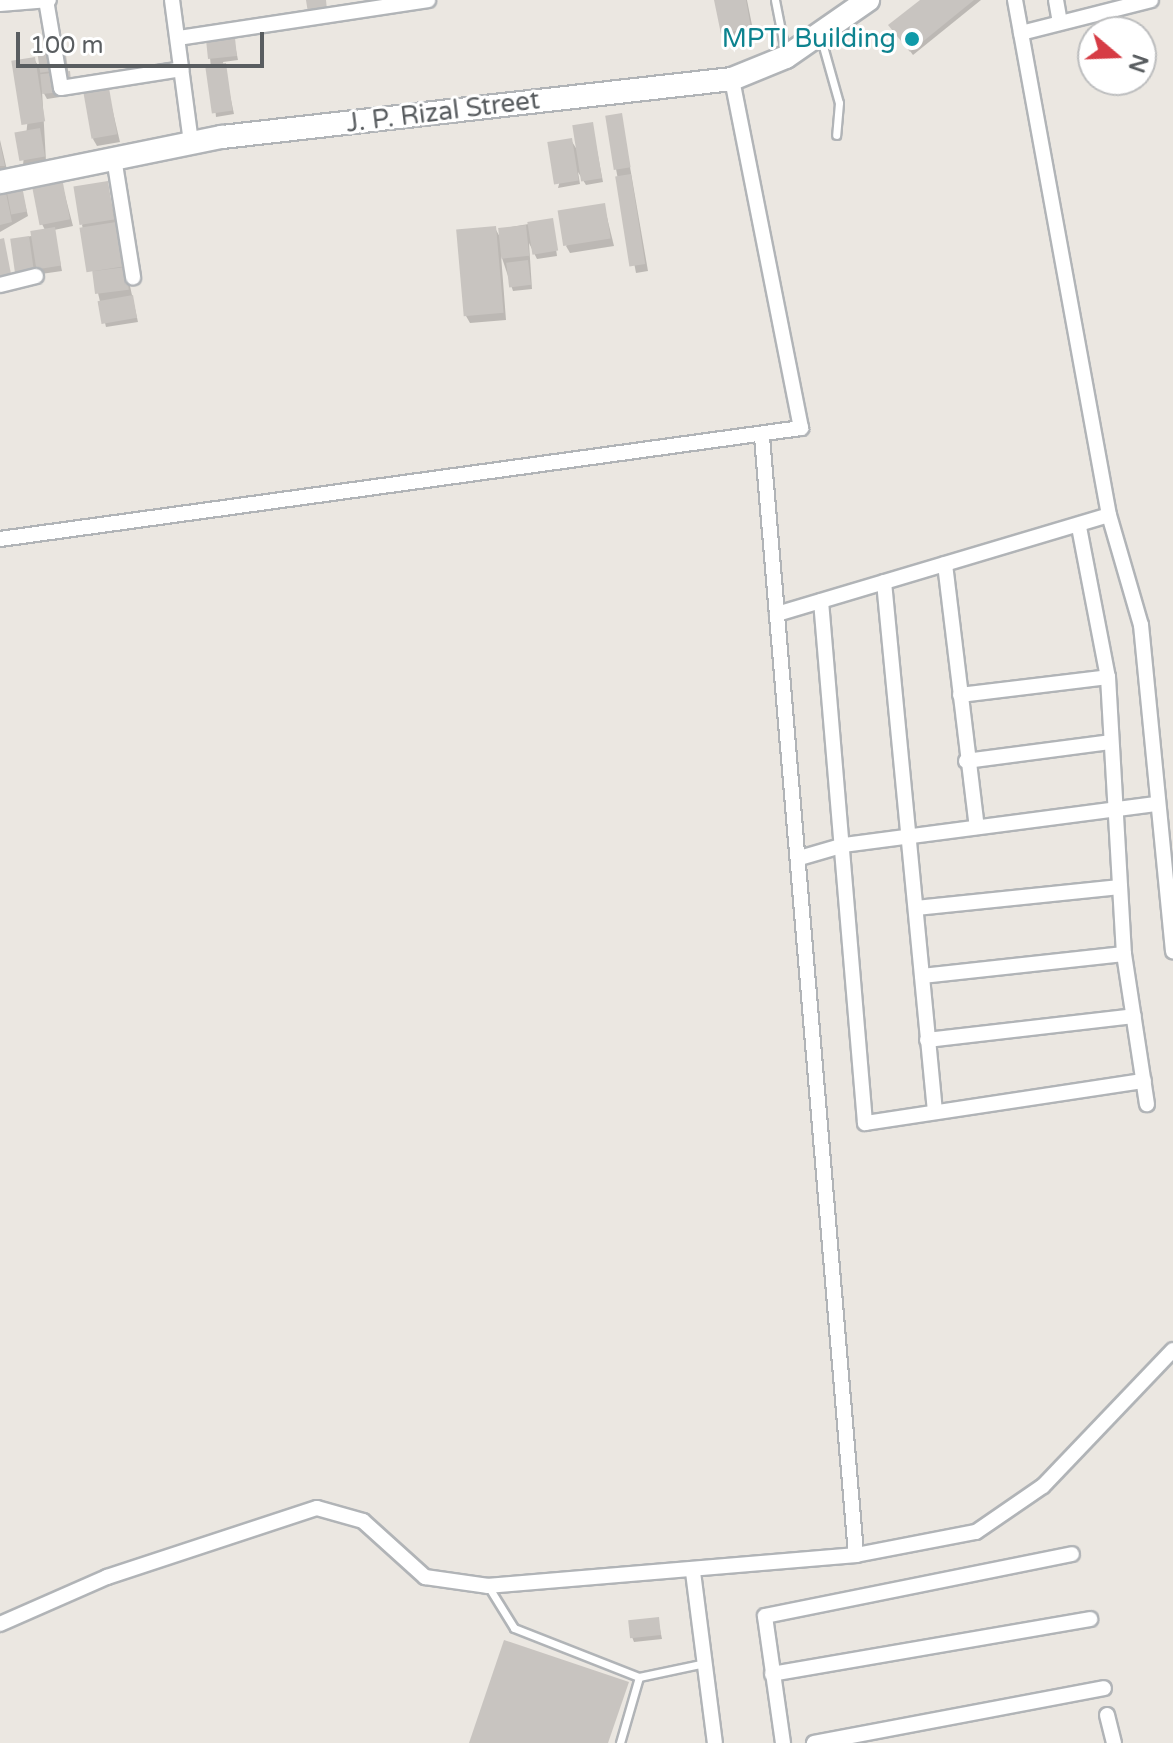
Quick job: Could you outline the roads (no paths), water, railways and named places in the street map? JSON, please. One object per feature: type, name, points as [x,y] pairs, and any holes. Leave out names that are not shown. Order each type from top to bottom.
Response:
[{"type":"main road","name":"J. P. Rizal Street","points":[[0,182],[191,143],[732,79],[786,57],[820,37],[868,0]]},
{"type":"street","points":[[0,4],[47,0],[61,88],[182,69]]},
{"type":"street","points":[[172,0],[191,143]]},
{"type":"street","points":[[178,38],[428,0]]},
{"type":"street","points":[[1015,0],[1109,515],[1141,625],[1156,804],[1173,951]]},
{"type":"street","points":[[1056,0],[1060,22]]},
{"type":"street","points":[[1021,33],[1115,3],[1151,0]]},
{"type":"street","points":[[0,539],[762,437],[801,428],[732,79]]},
{"type":"street","points":[[114,158],[133,277]]},
{"type":"street","points":[[0,285],[36,276]]},
{"type":"street","points":[[762,437],[803,857],[856,1555]]},
{"type":"street","points":[[777,614],[1079,527],[1109,515]]},
{"type":"street","points":[[1079,527],[1108,677],[1124,954],[1147,1104]]},
{"type":"street","points":[[945,564],[966,761],[977,827]]},
{"type":"street","points":[[884,582],[935,1112]]},
{"type":"street","points":[[821,601],[844,845],[865,1123],[1144,1081]]},
{"type":"street","points":[[960,695],[1108,677]]},
{"type":"street","points":[[966,761],[1110,742]]},
{"type":"street","points":[[803,857],[844,845],[1156,804]]},
{"type":"street","points":[[916,908],[1120,887]]},
{"type":"street","points":[[922,976],[1124,954]]},
{"type":"street","points":[[927,1040],[1134,1016]]},
{"type":"street","points":[[0,1624],[107,1577],[317,1508],[363,1521],[425,1577],[488,1586],[693,1572],[856,1555],[976,1532],[1015,1510],[1173,1350]]},
{"type":"street","points":[[783,1743],[765,1616],[1072,1554]]},
{"type":"street","points":[[693,1572],[715,1743]]},
{"type":"street","points":[[772,1674],[1090,1619]]},
{"type":"street","points":[[814,1743],[1104,1688]]},
{"type":"street","points":[[1107,1715],[1114,1743]]},
{"type":"lane","points":[[775,0],[786,57]]},
{"type":"lane","points":[[820,37],[835,75],[836,135]]},
{"type":"lane","points":[[488,1586],[514,1628],[639,1677],[705,1663]]},
{"type":"lane","points":[[620,1743],[639,1677]]},
{"type":"place","name":"MPTI Building","points":[[912,39]]}]
